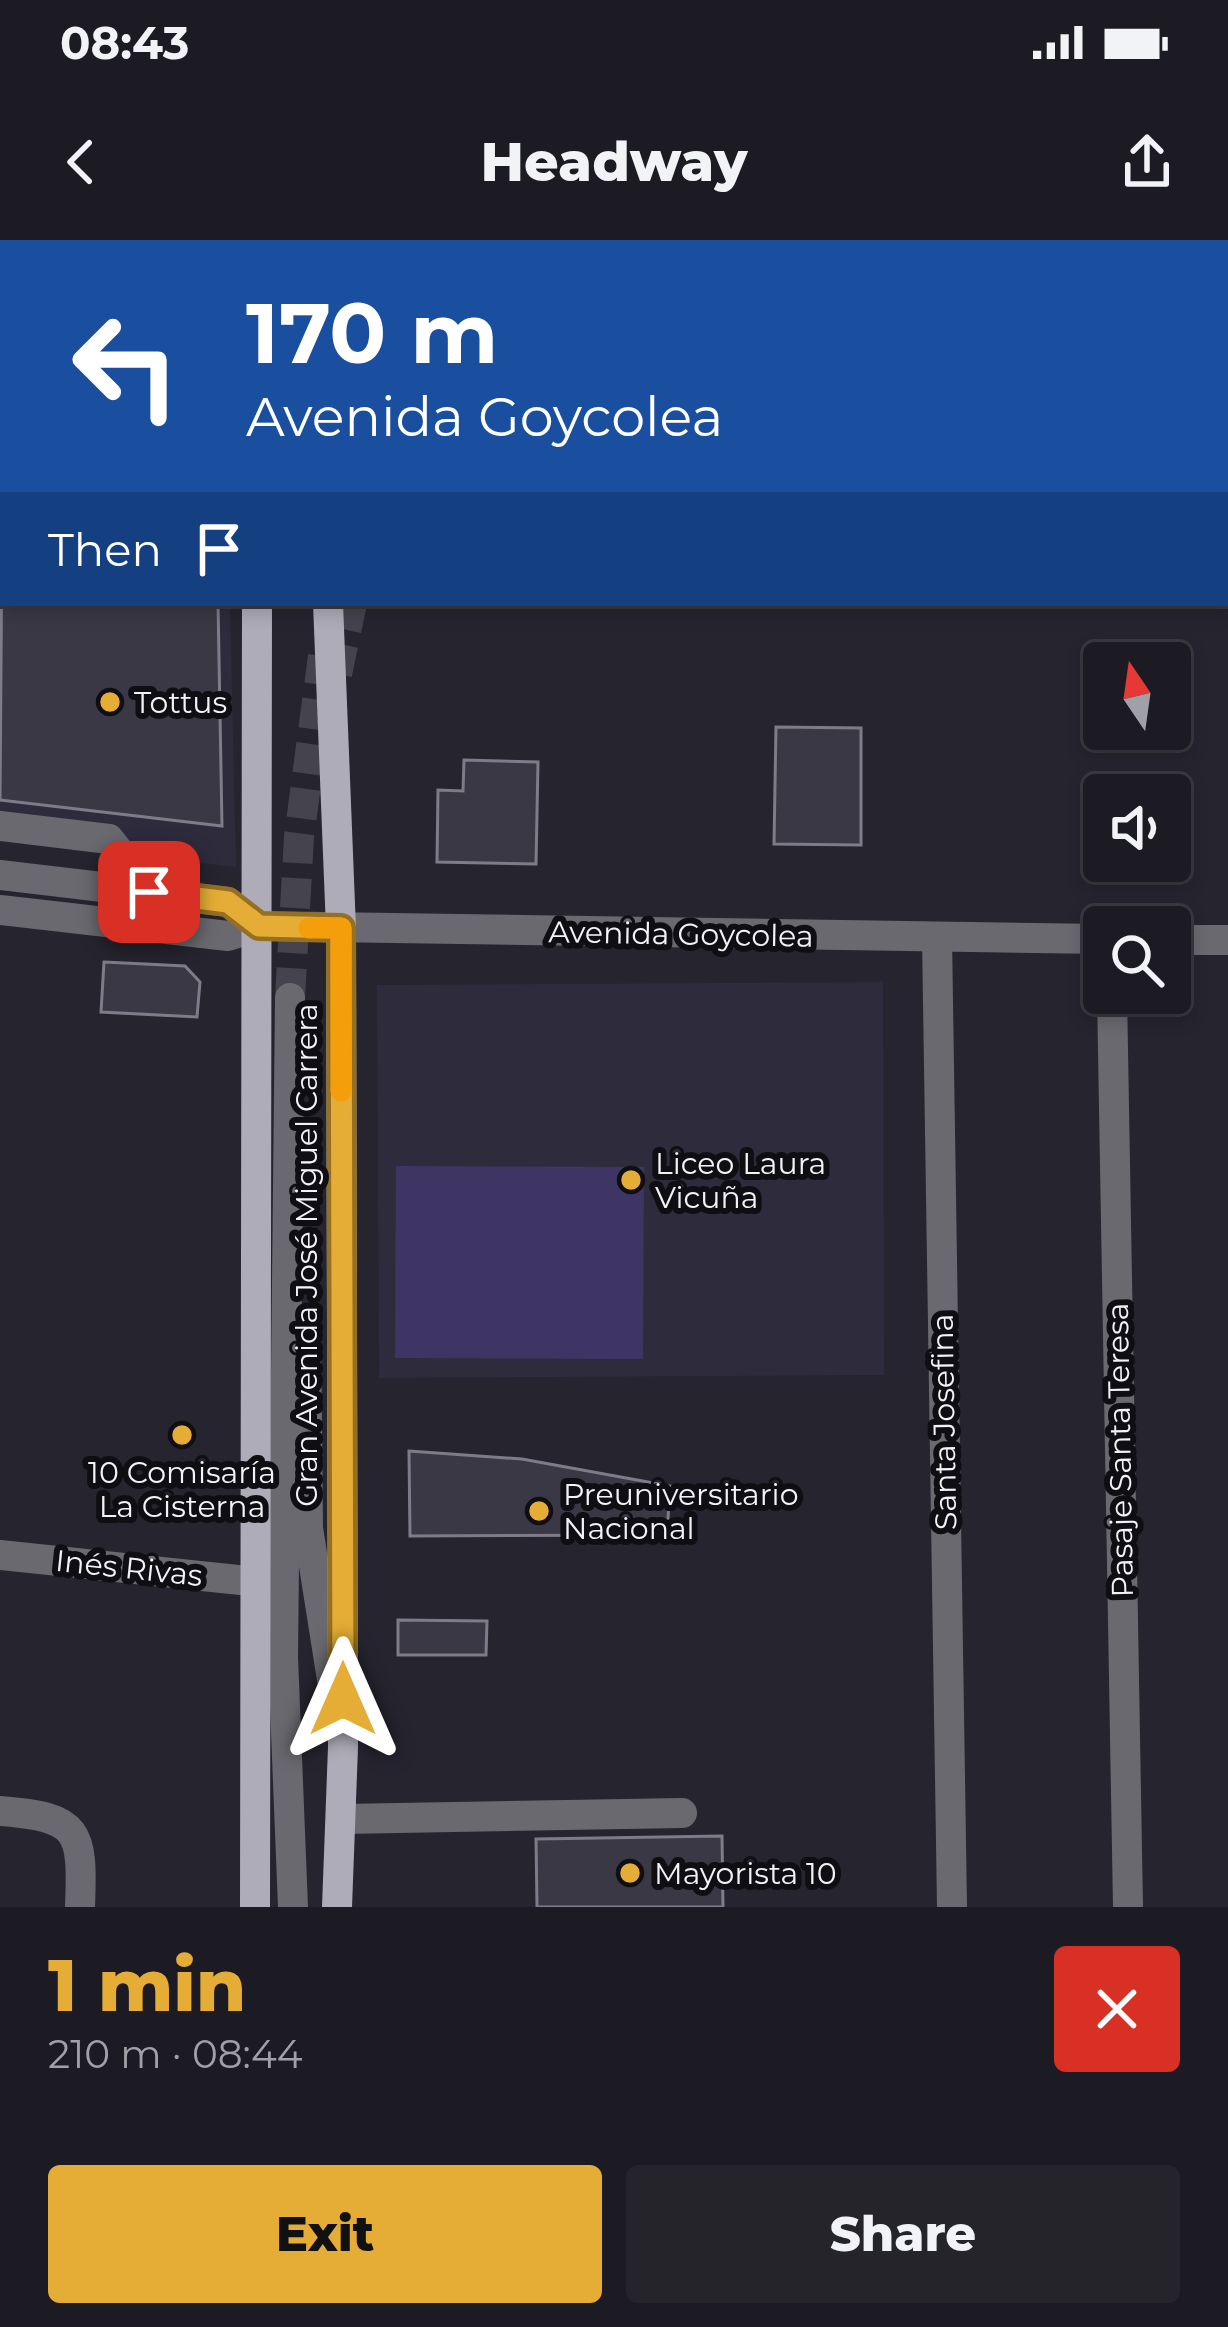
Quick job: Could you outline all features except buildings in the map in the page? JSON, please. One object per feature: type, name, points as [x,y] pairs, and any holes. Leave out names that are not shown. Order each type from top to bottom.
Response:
[{"type":"main road","name":"Gran Avenida José Miguel Carrera","points":[[255,1907],[256,606]]},
{"type":"main road","name":"Gran Avenida José Miguel Carrera","points":[[328,606],[341,928],[343,1747],[337,1907]]},
{"type":"street","points":[[0,826],[109,838],[118,849],[117,889]]},
{"type":"street","name":"Avenida Goycolea","points":[[0,874],[228,902],[259,926]]},
{"type":"street","name":"Avenida Goycolea","points":[[0,910],[214,935],[239,934],[259,926],[1083,939]]},
{"type":"street","name":"Santa Josefina","points":[[937,937],[952,1907]]},
{"type":"street","points":[[1191,940],[1228,940]]},
{"type":"street","points":[[293,1907],[283,1657],[297,997],[308,1528],[343,1747]]},
{"type":"street","name":"Pasaje Santa Teresa","points":[[1112,1014],[1129,1907]]},
{"type":"street","name":"Inés Rivas","points":[[0,1556],[258,1582]]},
{"type":"street","points":[[0,1810],[51,1816],[72,1829],[81,1850],[80,1907]]},
{"type":"street","points":[[342,1819],[682,1813]]},
{"type":"shaded area","name":"Tottus","points":[[0,606],[230,606],[236,867],[0,840]]},
{"type":"shaded area","name":"Liceo Laura Vicuña","points":[[883,982],[884,1375],[379,1378],[377,985]]},
{"type":"shaded area","points":[[396,1166],[644,1167],[643,1359],[395,1358]]},
{"type":"tunnel","points":[[337,674],[351,606]]},
{"type":"tunnel","points":[[290,998],[299,837],[323,656]]},
{"type":"slow traffic","points":[[309,928],[341,928],[341,1091]]},
{"type":"place","name":"Tottus","points":[[110,702]]},
{"type":"place","name":"Liceo Laura Vicuña","points":[[631,1180]]},
{"type":"place","name":"10 Comisaría La Cisterna","points":[[182,1435]]},
{"type":"place","name":"Preuniversitario Nacional","points":[[539,1511]]},
{"type":"place","name":"Mayorista 10","points":[[630,1873]]},
{"type":"route","points":[[149,892],[228,902],[259,926],[341,928],[343,1699]]}]
